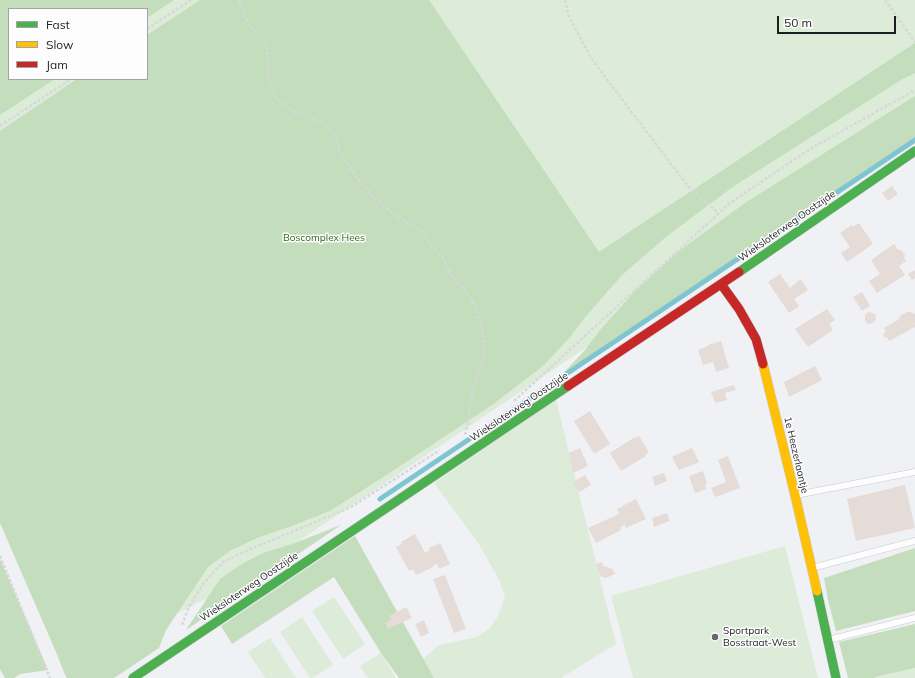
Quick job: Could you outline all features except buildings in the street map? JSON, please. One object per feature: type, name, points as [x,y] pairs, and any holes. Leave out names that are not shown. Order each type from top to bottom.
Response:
[{"type":"street","name":"Wieksloterweg Oostzijde","points":[[133,678],[721,284],[915,151]]},
{"type":"street","name":"1e Heezerlaantje","points":[[721,284],[739,309],[756,339],[760,351],[795,495],[836,678]]},
{"type":"lane","points":[[795,495],[915,472]]},
{"type":"lane","points":[[811,569],[915,541]]},
{"type":"lane","points":[[827,640],[915,618]]},
{"type":"path","points":[[148,28],[191,0]]},
{"type":"path","points":[[239,0],[244,16],[267,48],[268,77],[276,99],[294,112],[324,123],[336,136],[340,154],[358,179],[374,197],[397,217],[422,231],[431,246],[442,257],[452,276],[471,298],[481,323],[485,351],[470,403],[469,419],[463,450],[458,460]]},
{"type":"path","points":[[565,0],[569,17],[593,61],[687,185],[718,213]]},
{"type":"path","points":[[885,0],[915,42]]},
{"type":"path","points":[[0,126],[69,80]]},
{"type":"path","points":[[512,402],[730,203],[810,148],[915,90]]},
{"type":"path","points":[[458,438],[471,430]]},
{"type":"path","points":[[185,643],[182,639],[181,627],[188,609],[203,584],[223,562],[351,507],[445,447]]},
{"type":"path","points":[[0,556],[50,678]]},
{"type":"green space","name":"Boscomplex Hees","points":[[0,0],[915,0],[915,126],[235,584],[141,632],[0,426]]},
{"type":"green space","points":[[0,0],[174,0],[148,17],[148,8],[8,8],[8,80],[53,80],[0,115]]},
{"type":"green space","name":"Boscomplex Hees","points":[[200,0],[429,0],[599,252],[915,43],[915,73],[901,80],[734,186],[667,236],[622,275],[586,316],[570,337],[543,366],[492,405],[330,511],[257,538],[231,550],[208,567],[166,630],[159,648],[114,678],[67,678],[0,523],[0,131],[76,80],[148,80],[148,34]]},
{"type":"green space","points":[[915,96],[915,140],[557,380],[585,350],[601,329],[636,290],[679,251],[745,203]]},
{"type":"green space","points":[[556,400],[616,644],[561,678],[434,678],[423,659],[439,645],[477,637],[489,629],[497,618],[505,597],[500,582],[479,544],[434,483]]},
{"type":"green space","points":[[341,525],[186,630],[220,579],[240,565],[263,553],[295,543]]},
{"type":"green space","points":[[355,536],[434,678],[399,678],[381,653],[334,577],[232,644],[221,626]]},
{"type":"green space","name":"Sportpark Bosstraat-West","points":[[785,546],[818,678],[633,678],[611,596]]},
{"type":"green space","points":[[915,548],[915,611],[836,631],[824,578]]},
{"type":"green space","points":[[0,559],[48,670],[20,674],[14,678],[5,678],[0,669]]},
{"type":"green space","points":[[334,597],[365,644],[343,659],[312,611]]},
{"type":"green space","points":[[302,617],[333,665],[312,678],[310,678],[280,632]]},
{"type":"green space","points":[[915,624],[915,668],[875,678],[848,678],[839,642]]},
{"type":"green space","points":[[270,638],[296,678],[265,678],[248,652]]},
{"type":"green space","points":[[381,653],[396,678],[368,678],[360,666]]},
{"type":"green space","points":[[915,668],[915,678],[874,677]]},
{"type":"waterway","points":[[380,499],[915,140]]},
{"type":"traffic: fast","points":[[739,272],[915,151]]},
{"type":"traffic: fast","points":[[133,678],[568,386]]},
{"type":"traffic: fast","points":[[817,591],[836,678]]},
{"type":"traffic: slow","points":[[763,364],[817,591]]},
{"type":"traffic: jam","points":[[568,386],[739,272]]},
{"type":"traffic: jam","points":[[721,284],[739,309],[756,339],[763,364]]},
{"type":"place","name":"Sportpark Bosstraat-West","points":[[715,637]]}]
